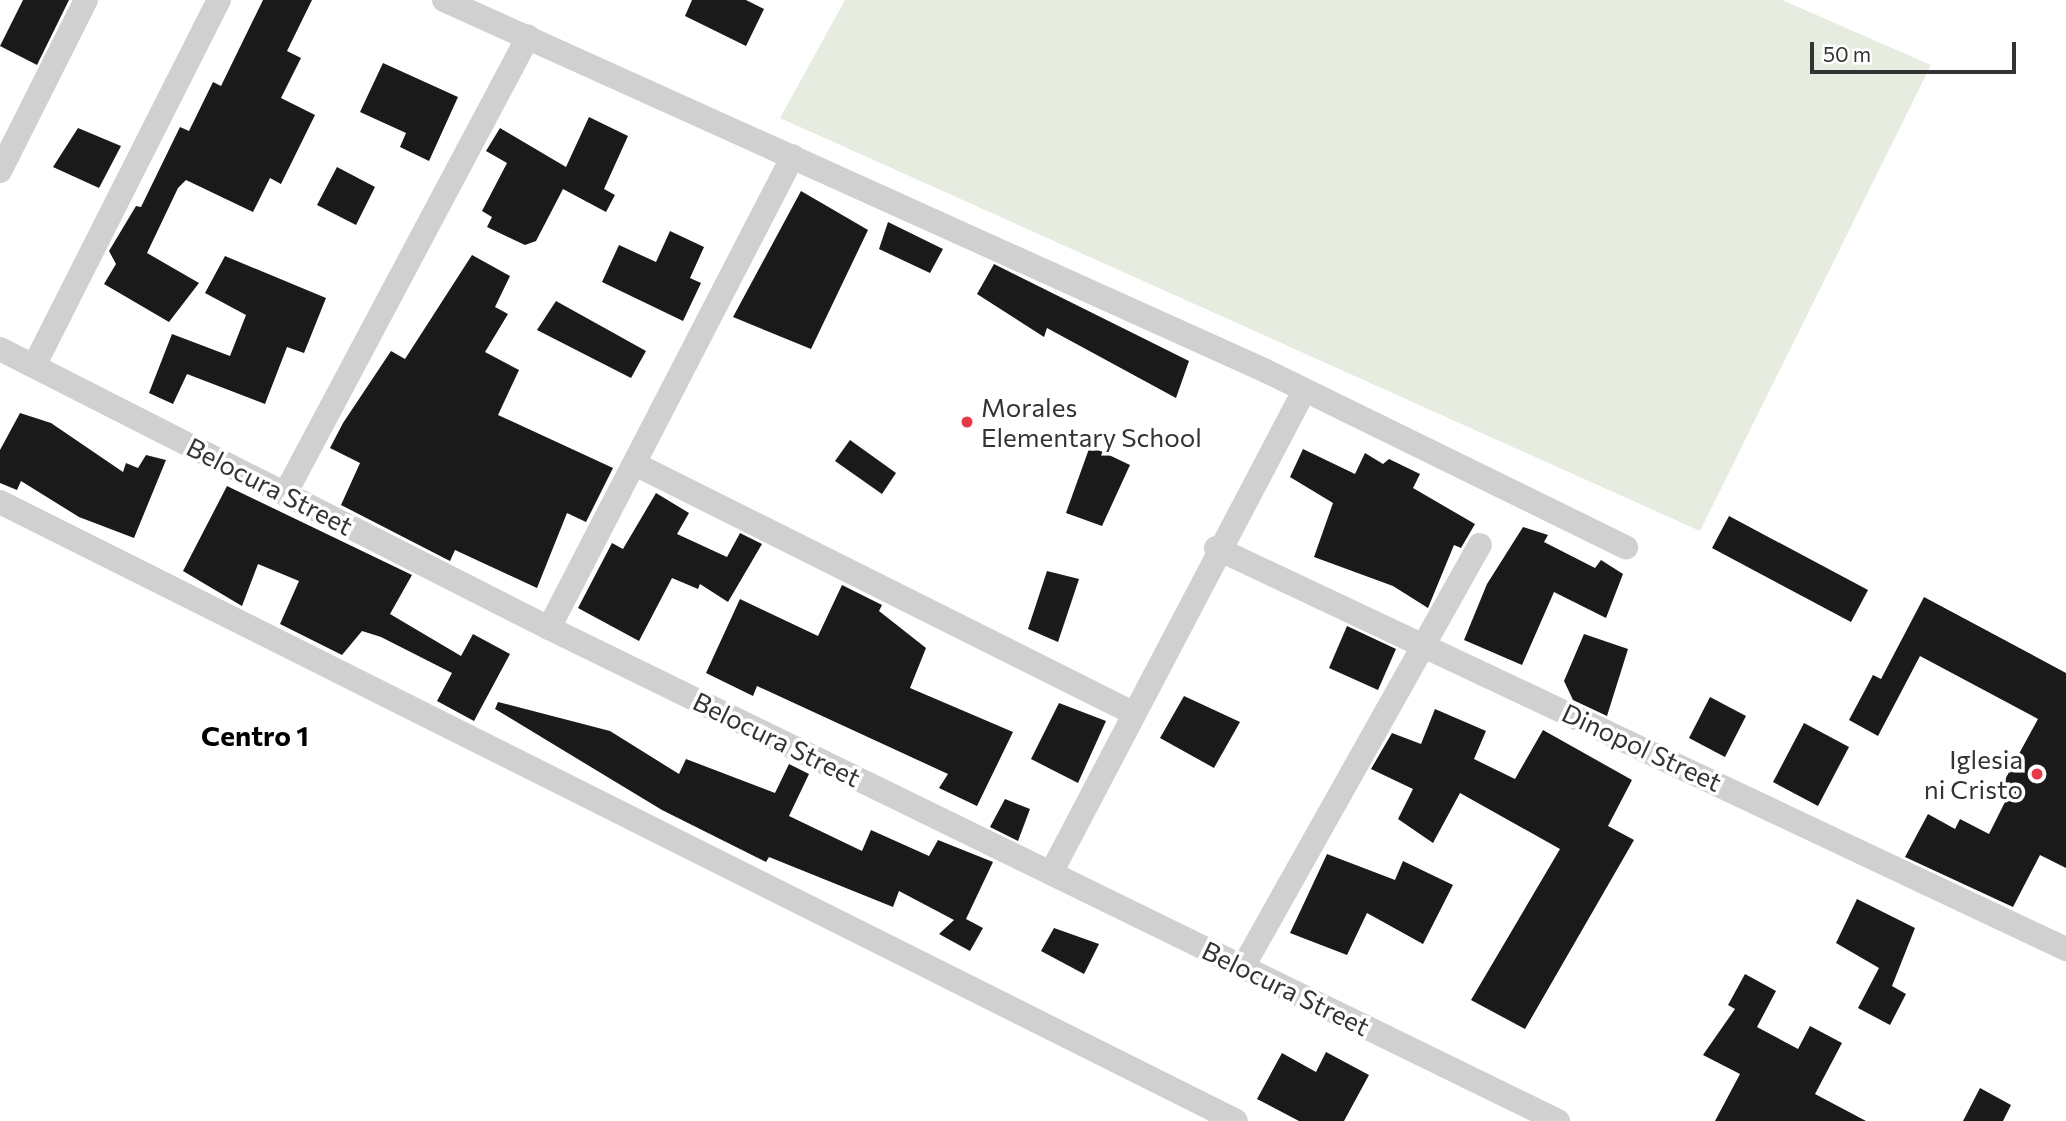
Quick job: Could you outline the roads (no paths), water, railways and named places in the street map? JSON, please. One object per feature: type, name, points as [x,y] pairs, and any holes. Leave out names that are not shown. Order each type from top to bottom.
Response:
[{"type":"street","points":[[0,171],[86,0]]},
{"type":"street","points":[[34,366],[219,0]]},
{"type":"street","points":[[444,0],[793,156],[1304,391],[1626,547]]},
{"type":"street","points":[[285,494],[528,37]]},
{"type":"street","points":[[549,628],[793,156]]},
{"type":"street","name":"Belocura Street","points":[[0,349],[549,628],[1558,1121]]},
{"type":"street","points":[[1051,873],[1216,548],[1304,391]]},
{"type":"street","points":[[635,464],[1133,713]]},
{"type":"street","points":[[0,502],[1236,1121]]},
{"type":"street","points":[[1243,967],[1418,648],[1480,545]]},
{"type":"street","name":"Dinopol Street","points":[[1216,548],[1418,648],[1590,721],[2066,949]]},
{"type":"place","name":"Morales Elementary School","points":[[967,422]]},
{"type":"place","name":"Iglesia ni Cristo","points":[[2037,774]]},
{"type":"district","name":"Centro 1","points":[[255,735]]}]
